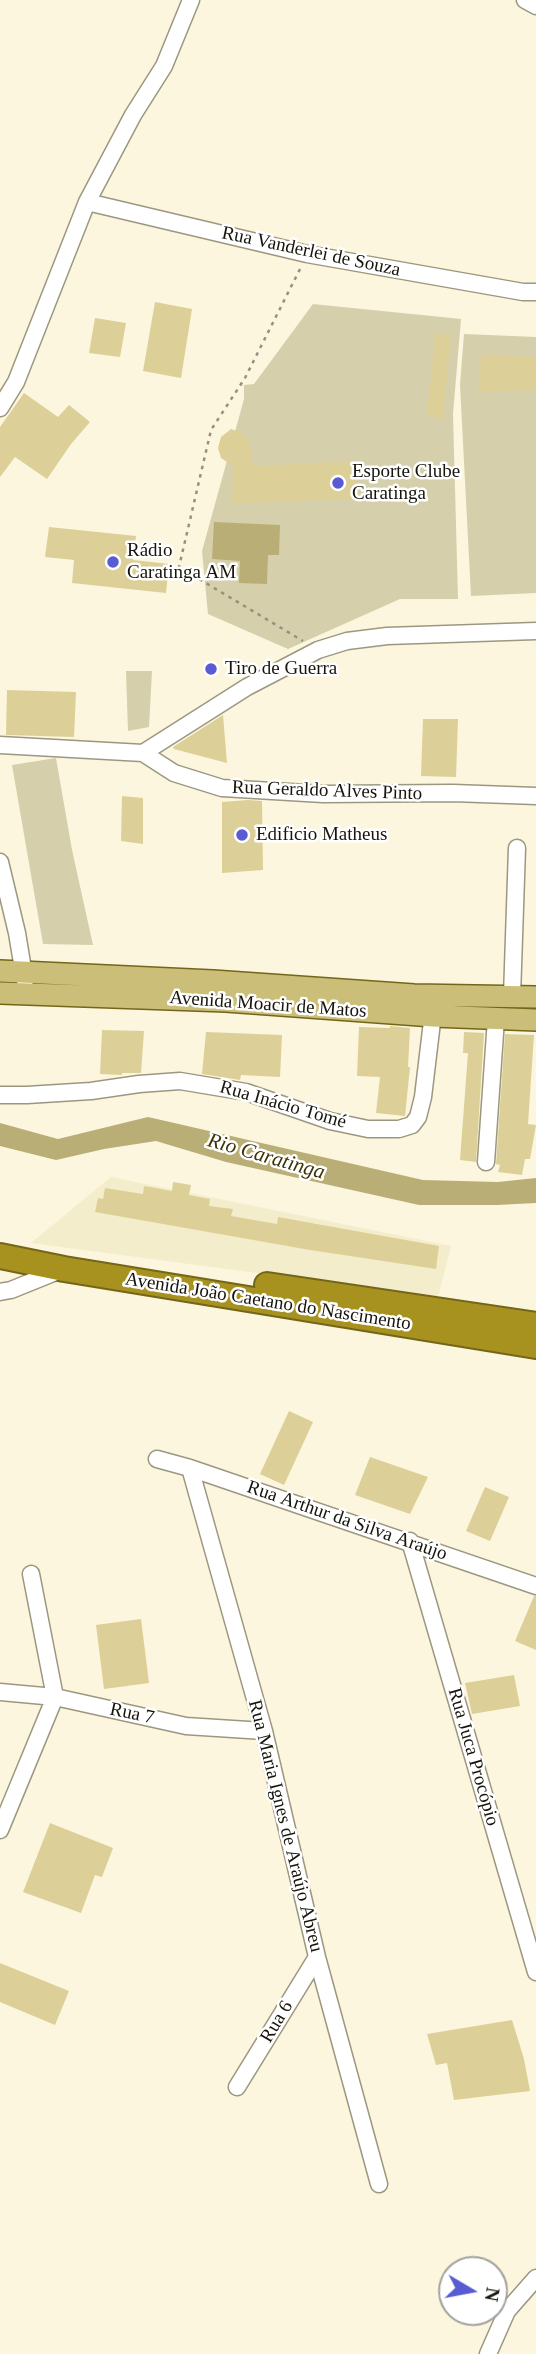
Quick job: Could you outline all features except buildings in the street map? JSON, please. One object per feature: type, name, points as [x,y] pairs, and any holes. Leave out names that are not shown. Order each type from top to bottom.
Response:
[{"type":"highway","name":"Avenida João Caetano do Nascimento","points":[[0,1241],[32,1250],[103,1262],[536,1325]]},
{"type":"highway","name":"Avenida João Caetano do Nascimento","points":[[0,1256],[64,1269],[536,1346]]},
{"type":"main road","name":"Avenida Moacir de Matos","points":[[0,971],[213,981],[434,1006],[496,1019],[536,1020]]},
{"type":"main road","name":"Avenida Moacir de Matos","points":[[0,993],[434,1006],[513,996],[536,997]]},
{"type":"street","points":[[0,408],[16,382],[87,202],[133,116],[164,66],[191,0]]},
{"type":"street","points":[[525,0],[536,6]]},
{"type":"street","name":"Rua Vanderlei de Souza","points":[[87,202],[307,254],[532,289]]},
{"type":"street","points":[[143,753],[247,687],[318,650],[347,641],[387,636],[536,631]]},
{"type":"street","name":"Rua Geraldo Alves Pinto","points":[[0,745],[143,753],[174,773],[222,788],[323,794],[453,793],[536,796]]},
{"type":"street","points":[[513,996],[517,848]]},
{"type":"street","points":[[0,862],[25,972],[26,994]]},
{"type":"street","name":"Rua Inácio Tomé","points":[[0,1095],[91,1091],[180,1081],[246,1092],[330,1121],[368,1129],[398,1129],[412,1125],[418,1117],[424,1097],[434,1006]]},
{"type":"street","points":[[486,1162],[496,1019]]},
{"type":"street","points":[[0,1292],[64,1269]]},
{"type":"street","name":"Rua Arthur da Silva Araújo","points":[[157,1460],[190,1468],[410,1541],[536,1586]]},
{"type":"street","name":"Rua Maria Ignes de Araújo Abreu","points":[[190,1468],[264,1731],[317,1957],[379,2184]]},
{"type":"street","name":"Rua Juca Procópio","points":[[410,1541],[536,1972]]},
{"type":"street","points":[[0,1830],[55,1697],[31,1574]]},
{"type":"street","name":"Rua 7","points":[[0,1692],[55,1697],[186,1726],[264,1731]]},
{"type":"street","name":"Rua 6","points":[[237,2087],[317,1957]]},
{"type":"street","points":[[488,2354],[507,2311],[536,2278]]},
{"type":"path","points":[[307,254],[245,378],[211,430],[179,567],[318,650]]},
{"type":"shaded area","name":"Esporte Clube Caratinga","points":[[313,304],[461,319],[453,414],[458,599],[400,599],[288,649],[208,614],[202,551],[244,399],[244,385],[254,384]]},
{"type":"shaded area","points":[[464,334],[536,337],[536,593],[471,596],[460,385]]},
{"type":"shaded area","points":[[126,671],[152,671],[149,727],[128,731]]},
{"type":"shaded area","points":[[56,758],[72,850],[93,945],[43,944],[12,765]]},
{"type":"shaded area","points":[[111,1177],[451,1246],[438,1297],[31,1243]]},
{"type":"water","points":[[214,522],[280,525],[279,555],[268,555],[267,584],[239,583],[240,561],[212,559]]},
{"type":"water","name":"Rio Caratinga","points":[[148,1117],[423,1180],[498,1182],[536,1178],[536,1203],[419,1205],[226,1162],[156,1141],[56,1160],[0,1146],[0,1123],[58,1139]]},
{"type":"place","name":"Esporte Clube Caratinga","points":[[338,483]]},
{"type":"place","name":"Rádio Caratinga AM","points":[[113,562]]},
{"type":"place","name":"Tiro de Guerra","points":[[211,669]]},
{"type":"place","name":"Edificio Matheus","points":[[242,835]]}]
